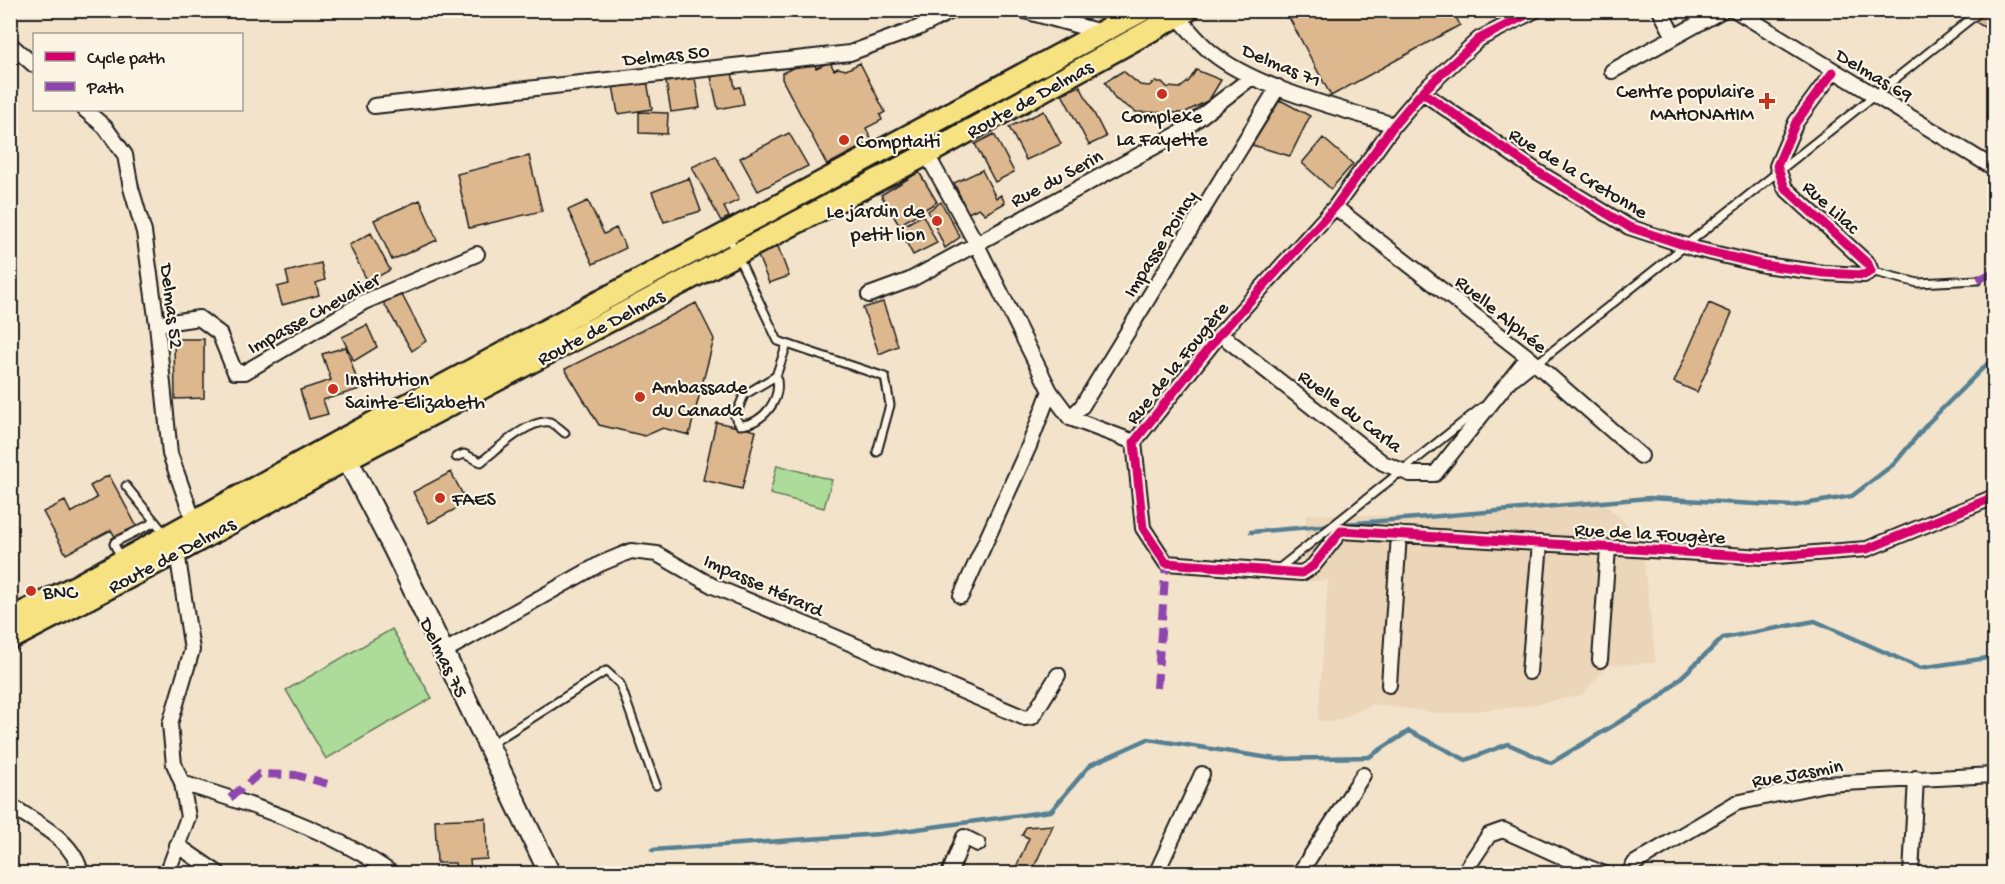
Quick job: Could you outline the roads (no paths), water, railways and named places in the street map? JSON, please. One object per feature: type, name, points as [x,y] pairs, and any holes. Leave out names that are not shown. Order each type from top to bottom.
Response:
[{"type":"main road","name":"Route de Delmas","points":[[10,639],[167,537],[343,449],[727,234],[1143,10]]},
{"type":"main road","name":"Route de Delmas","points":[[10,619],[194,522],[736,255],[927,154],[1179,12]]},
{"type":"street","name":"Delmas 50","points":[[374,106],[850,53],[918,28],[954,10]]},
{"type":"street","points":[[1021,10],[1101,32]]},
{"type":"street","name":"Rue de la Fougère","points":[[1536,10],[1479,39],[1422,92],[1394,125],[1335,207],[1220,334],[1134,442],[1143,528],[1166,563],[1302,573],[1307,571],[1341,531],[1763,557],[1867,549],[1995,497]]},
{"type":"street","points":[[1660,10],[1674,37]]},
{"type":"street","points":[[1612,71],[1723,10]]},
{"type":"street","name":"Delmas 69","points":[[1736,10],[1833,72],[1995,168]]},
{"type":"street","name":"Delmas 71","points":[[1179,12],[1211,52],[1252,77],[1394,125]]},
{"type":"street","points":[[10,44],[33,64]]},
{"type":"street","name":"Rue Lilac","points":[[1833,72],[1796,122],[1777,166],[1785,188],[1868,264],[1871,271]]},
{"type":"street","name":"Rue du Serin","points":[[869,295],[910,280],[1178,134],[1252,77]]},
{"type":"street","name":"Impasse Poincy","points":[[1070,418],[1082,406],[1278,87]]},
{"type":"street","name":"Rue de la Cretonne","points":[[1422,92],[1538,172],[1629,227],[1696,249],[1764,265],[1844,274],[1864,275],[1871,271]]},
{"type":"street","name":"Delmas 52","points":[[86,111],[105,128],[125,155],[131,188],[144,232],[157,324],[170,454],[194,522]]},
{"type":"street","points":[[915,133],[976,243],[1050,391],[1070,418],[1134,442]]},
{"type":"street","name":"Ruelle Alphée","points":[[1335,207],[1528,357],[1641,456]]},
{"type":"street","name":"Impasse Chevalier","points":[[157,324],[199,318],[219,333],[235,372],[245,372],[364,302],[477,254]]},
{"type":"street","name":"Ruelle du Carla","points":[[1220,334],[1383,463],[1410,474],[1435,474],[1528,357]]},
{"type":"street","points":[[961,596],[1029,446],[1050,391]]},
{"type":"street","name":"Delmas 75","points":[[343,449],[395,551],[550,873]]},
{"type":"street","points":[[1389,685],[1399,534]]},
{"type":"street","points":[[167,537],[192,650],[170,724],[174,764],[182,783],[188,817],[167,873]]},
{"type":"street","points":[[1529,672],[1540,543]]},
{"type":"street","points":[[1600,660],[1608,548]]},
{"type":"street","name":"Impasse Hérard","points":[[443,652],[600,564],[631,551],[657,554],[713,586],[1026,718],[1032,717],[1058,675]]},
{"type":"street","points":[[1156,873],[1202,774]]},
{"type":"street","points":[[1299,873],[1363,775]]},
{"type":"street","name":"Rue Jasmin","points":[[1628,873],[1635,862],[1736,803],[1826,784],[1995,775]]},
{"type":"street","points":[[1911,873],[1916,778]]},
{"type":"street","points":[[182,783],[230,798],[348,844],[393,873]]},
{"type":"street","points":[[10,805],[66,844],[81,873]]},
{"type":"street","points":[[1463,873],[1489,834],[1503,830],[1567,859],[1605,873]]},
{"type":"street","points":[[949,873],[964,837],[978,844]]},
{"type":"street","points":[[177,845],[219,873]]},
{"type":"lane","points":[[1276,571],[1982,10]]},
{"type":"lane","points":[[727,234],[778,341],[885,377],[890,405],[877,452]]},
{"type":"lane","points":[[1871,271],[1918,283],[1978,280]]},
{"type":"lane","points":[[776,376],[744,394],[735,417],[740,425],[752,424],[766,412],[775,399],[779,385],[776,376],[787,344]]},
{"type":"lane","points":[[456,457],[464,454],[481,462],[504,442],[540,422],[552,423],[566,433]]},
{"type":"lane","points":[[126,486],[167,537]]},
{"type":"lane","points":[[489,745],[606,672],[620,684],[656,785]]},
{"type":"waterway","points":[[1251,532],[1649,498],[1792,506],[1852,496],[1894,464],[1928,423],[1994,357]]},
{"type":"waterway","points":[[652,850],[880,834],[1051,811],[1090,765],[1148,739],[1276,759],[1369,757],[1409,731],[1466,760],[1508,744],[1551,763],[1659,698],[1723,638],[1815,621],[1920,668],[1994,657]]},
{"type":"place","name":"Complexe La Fayette","points":[[1162,94]]},
{"type":"place","name":"Centre populaire MAHONAHIM","points":[[1767,101]]},
{"type":"place","name":"CompHaiti","points":[[844,140]]},
{"type":"place","name":"Le jardin de petit lion","points":[[937,221]]},
{"type":"place","name":"Institution Sainte-Élizabeth","points":[[333,389]]},
{"type":"place","name":"Ambassade du Canada","points":[[640,397]]},
{"type":"place","name":"FAES","points":[[440,498]]},
{"type":"place","name":"BNC","points":[[31,591]]}]
